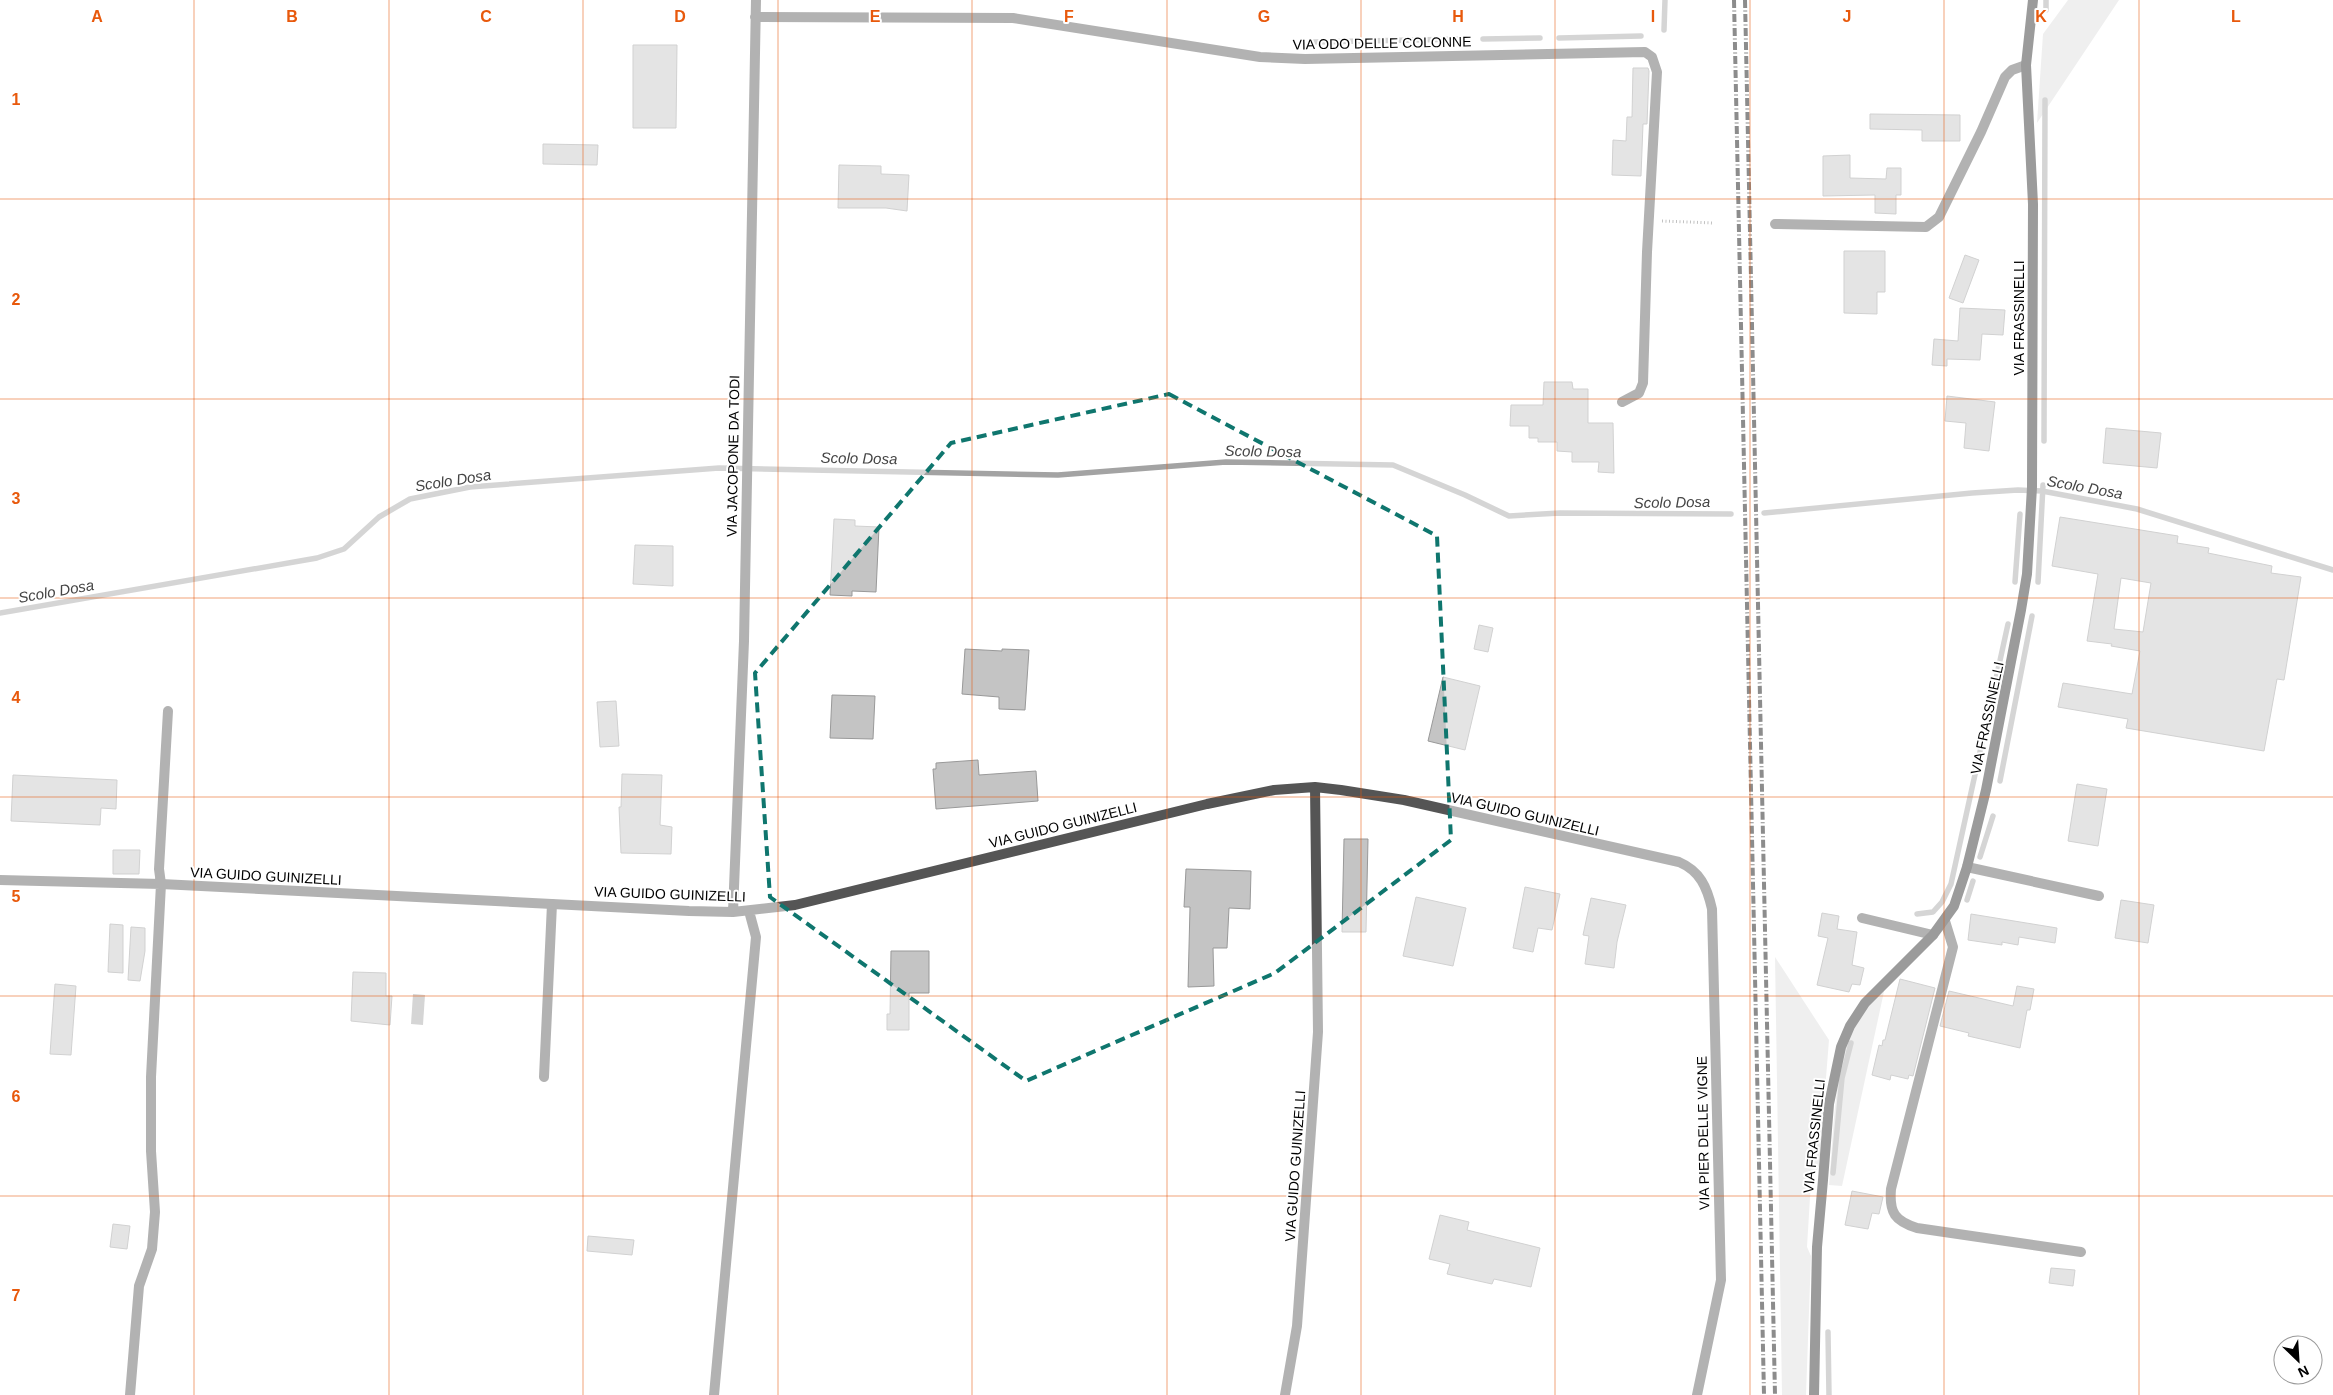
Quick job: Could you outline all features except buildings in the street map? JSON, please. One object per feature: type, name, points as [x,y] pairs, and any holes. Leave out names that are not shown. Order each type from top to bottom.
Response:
[{"type":"street","name":"VIA JACOPONE DA TODI","points":[[733,912],[744,641],[756,0]]},
{"type":"street","name":"VIA FRASSINELLI","points":[[1814,1395],[1817,1247],[1829,1104],[1841,1047],[1850,1026],[1865,1003],[1933,935],[1945,921],[1954,906],[1967,867],[2012,663],[2027,574],[2032,513],[2033,204],[2026,65],[2032,0]]},
{"type":"street","name":"VIA ODO DELLE COLONNE","points":[[755,17],[1012,18],[1269,58],[1645,52],[1652,57],[1656,64],[1657,72],[1644,383],[1639,393],[1622,402]]},
{"type":"street","points":[[1775,224],[1926,227],[1939,218],[1981,132],[2005,76],[2012,70],[2026,65]]},
{"type":"street","points":[[130,1395],[139,1286],[152,1249],[155,1212],[151,1151],[151,1077],[161,884],[159,869],[168,711]]},
{"type":"street","name":"VIA GUIDO GUINIZELLI","points":[[0,880],[161,884],[552,904],[733,912],[750,911],[795,904],[1264,792],[1294,787],[1404,800],[1679,862],[1696,872]]},
{"type":"street","name":"VIA GUIDO GUINIZELLI","points":[[1285,1395],[1297,1326],[1318,1032],[1315,788]]},
{"type":"street","points":[[1967,867],[2099,896]]},
{"type":"street","name":"VIA PIER DELLE VIGNE","points":[[1696,872],[1709,894],[1712,908],[1721,1280],[1697,1395]]},
{"type":"street","points":[[544,1077],[552,904]]},
{"type":"street","points":[[714,1395],[756,937],[750,911]]},
{"type":"street","points":[[1862,918],[1933,935]]},
{"type":"street","points":[[1945,921],[1953,947],[1891,1190],[1890,1204],[1893,1213],[1904,1224],[1917,1228],[2081,1252]]},
{"type":"path","points":[[1650,220],[1714,223]]},
{"type":"highlighted area","points":[[1169,394],[1437,536],[1451,840],[1275,973],[1026,1081],[770,897],[755,673],[951,443]]},
{"type":"shaded area","points":[[2068,0],[2119,0],[2037,123],[2043,34]]},
{"type":"shaded area","points":[[1775,957],[1829,1040],[1819,1166],[1811,1181],[1807,1247],[1811,1256],[1806,1395],[1782,1395]]},
{"type":"shaded area","points":[[1885,987],[1842,1186],[1829,1185],[1836,1096],[1845,1049],[1852,1029],[1861,1012]]},
{"type":"shaded area","points":[[413,994],[425,995],[423,1025],[411,1024]]},
{"type":"waterway","points":[[1664,30],[1665,0]]},
{"type":"waterway","points":[[2046,0],[2046,10]]},
{"type":"waterway","points":[[1559,38],[1641,36]]},
{"type":"waterway","points":[[1483,39],[1540,38]]},
{"type":"waterway","points":[[1314,42],[1464,39]]},
{"type":"waterway","points":[[2044,441],[2045,100]]},
{"type":"waterway","name":"Scolo Dosa","points":[[0,613],[317,558],[344,549],[379,517],[410,499],[470,487],[719,468],[1058,475],[1226,462],[1393,465],[1465,495],[1509,516],[1560,513],[1731,514]]},
{"type":"waterway","points":[[2038,582],[2043,485]]},
{"type":"waterway","name":"Scolo Dosa","points":[[1764,513],[1972,493],[2018,490],[2042,491],[2137,509],[2333,570]]},
{"type":"waterway","points":[[2015,582],[2020,514]]},
{"type":"waterway","points":[[2000,781],[2032,616]]},
{"type":"waterway","points":[[1917,914],[1933,912],[1942,902],[1951,884],[2008,624]]},
{"type":"waterway","points":[[1980,857],[1993,816]]},
{"type":"waterway","points":[[1967,900],[1973,881]]},
{"type":"waterway","points":[[1833,1173],[1842,1078],[1851,1043]]},
{"type":"waterway","points":[[1828,1332],[1829,1395]]},
{"type":"railway","points":[[1734,0],[1764,1395]]},
{"type":"railway","points":[[1745,0],[1775,1395]]}]
